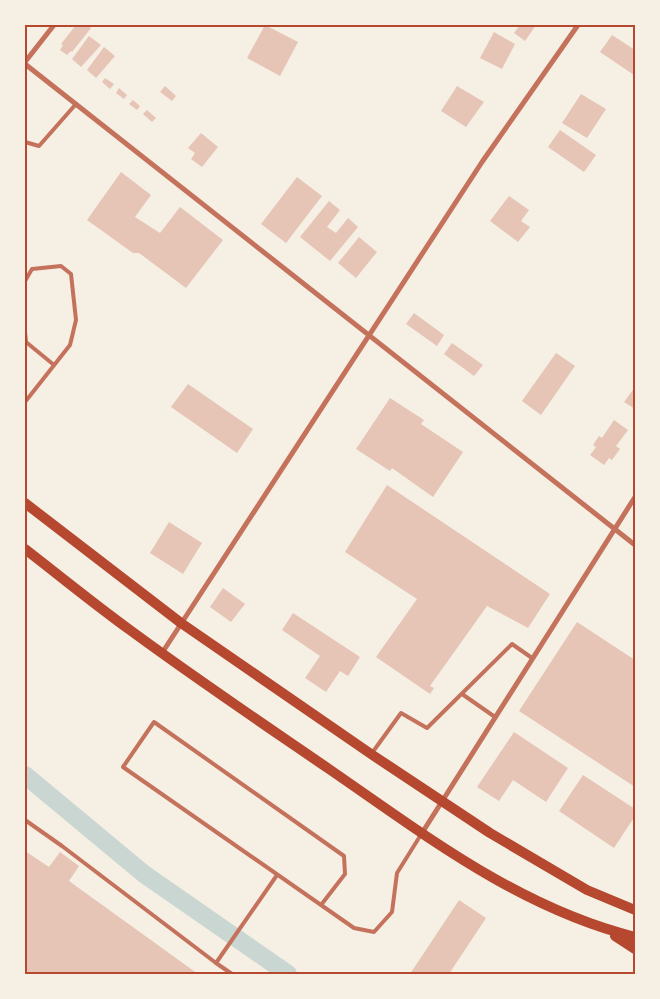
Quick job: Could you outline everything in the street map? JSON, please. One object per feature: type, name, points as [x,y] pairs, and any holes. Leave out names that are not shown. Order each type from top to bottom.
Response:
[{"type":"main road","points":[[25,503],[181,623],[442,802],[587,890],[635,910]]},
{"type":"main road","points":[[25,549],[161,653],[478,870],[529,898],[604,928],[635,938]]},
{"type":"main road","points":[[604,928],[635,949]]},
{"type":"street","points":[[54,25],[25,63],[635,545]]},
{"type":"street","points":[[161,653],[482,162],[578,25]]},
{"type":"street","points":[[422,833],[635,497]]},
{"type":"lane","points":[[25,142],[38,146],[76,104]]},
{"type":"lane","points":[[25,281],[32,268],[61,266],[71,274],[76,320],[70,344],[25,401]]},
{"type":"lane","points":[[25,332],[26,342],[54,365]]},
{"type":"lane","points":[[371,754],[401,713],[427,728],[512,644],[532,658]]},
{"type":"lane","points":[[462,694],[495,717]]},
{"type":"lane","points":[[321,905],[345,874],[344,856],[154,722],[123,767],[277,875],[354,928],[374,932],[392,912],[397,873],[422,833]]},
{"type":"lane","points":[[25,820],[232,974]]},
{"type":"lane","points":[[216,963],[277,875]]},
{"type":"building","points":[[76,25],[87,25],[91,28],[72,52],[67,55],[60,50],[63,45],[61,44]]},
{"type":"building","points":[[265,25],[298,42],[280,76],[247,58]]},
{"type":"building","points":[[520,25],[536,25],[525,41],[514,33]]},
{"type":"building","points":[[494,32],[515,44],[502,69],[480,58]]},
{"type":"building","points":[[612,35],[635,50],[634,75],[600,52]]},
{"type":"building","points":[[89,36],[101,45],[81,67],[72,59]]},
{"type":"building","points":[[104,47],[115,56],[96,78],[87,70]]},
{"type":"building","points":[[105,78],[114,84],[110,89],[102,82]]},
{"type":"building","points":[[165,86],[176,96],[172,101],[160,92]]},
{"type":"building","points":[[457,86],[484,102],[466,127],[441,111]]},
{"type":"building","points":[[119,88],[127,95],[124,99],[116,93]]},
{"type":"building","points":[[581,94],[606,109],[587,138],[562,123]]},
{"type":"building","points":[[133,100],[140,106],[137,110],[129,104]]},
{"type":"building","points":[[147,110],[156,118],[152,122],[143,114]]},
{"type":"building","points":[[560,130],[596,155],[584,172],[548,147]]},
{"type":"building","points":[[201,133],[218,147],[202,167],[191,159],[195,153],[188,148]]},
{"type":"building","points":[[121,172],[151,195],[135,217],[160,233],[180,207],[223,240],[186,288],[139,253],[133,253],[87,220]]},
{"type":"building","points":[[297,177],[322,196],[286,243],[261,224]]},
{"type":"building","points":[[509,196],[529,210],[521,221],[530,227],[518,242],[490,221]]},
{"type":"building","points":[[329,201],[340,210],[327,227],[336,233],[348,218],[358,227],[330,261],[300,237]]},
{"type":"building","points":[[359,237],[377,252],[356,278],[338,263]]},
{"type":"building","points":[[414,313],[444,335],[437,346],[406,324]]},
{"type":"building","points":[[452,343],[483,365],[474,376],[444,354]]},
{"type":"building","points":[[556,353],[575,366],[541,415],[522,401]]},
{"type":"building","points":[[188,384],[253,429],[237,453],[171,407]]},
{"type":"building","points":[[635,387],[635,409],[624,402]]},
{"type":"building","points":[[390,398],[424,420],[421,424],[463,452],[433,497],[392,468],[390,471],[356,449]]},
{"type":"building","points":[[614,420],[628,430],[616,446],[620,449],[612,460],[609,458],[604,465],[590,455],[596,447],[593,445],[599,436],[602,438]]},
{"type":"building","points":[[387,485],[550,594],[528,628],[487,606],[430,686],[434,688],[430,694],[376,657],[417,599],[345,552]]},
{"type":"building","points":[[169,522],[202,543],[183,574],[150,553]]},
{"type":"building","points":[[223,588],[245,604],[231,622],[210,607]]},
{"type":"building","points":[[293,613],[360,657],[348,676],[340,671],[326,692],[305,678],[320,656],[282,630]]},
{"type":"building","points":[[577,622],[635,660],[635,787],[519,711]]},
{"type":"building","points":[[514,732],[568,768],[546,802],[513,780],[499,801],[477,787]]},
{"type":"building","points":[[583,775],[635,809],[635,816],[614,848],[559,811]]},
{"type":"building","points":[[25,851],[49,867],[60,852],[79,866],[69,881],[198,974],[25,974]]},
{"type":"building","points":[[459,900],[486,918],[449,974],[410,974]]},
{"type":"waterway","points":[[25,775],[144,874],[288,974]]}]
